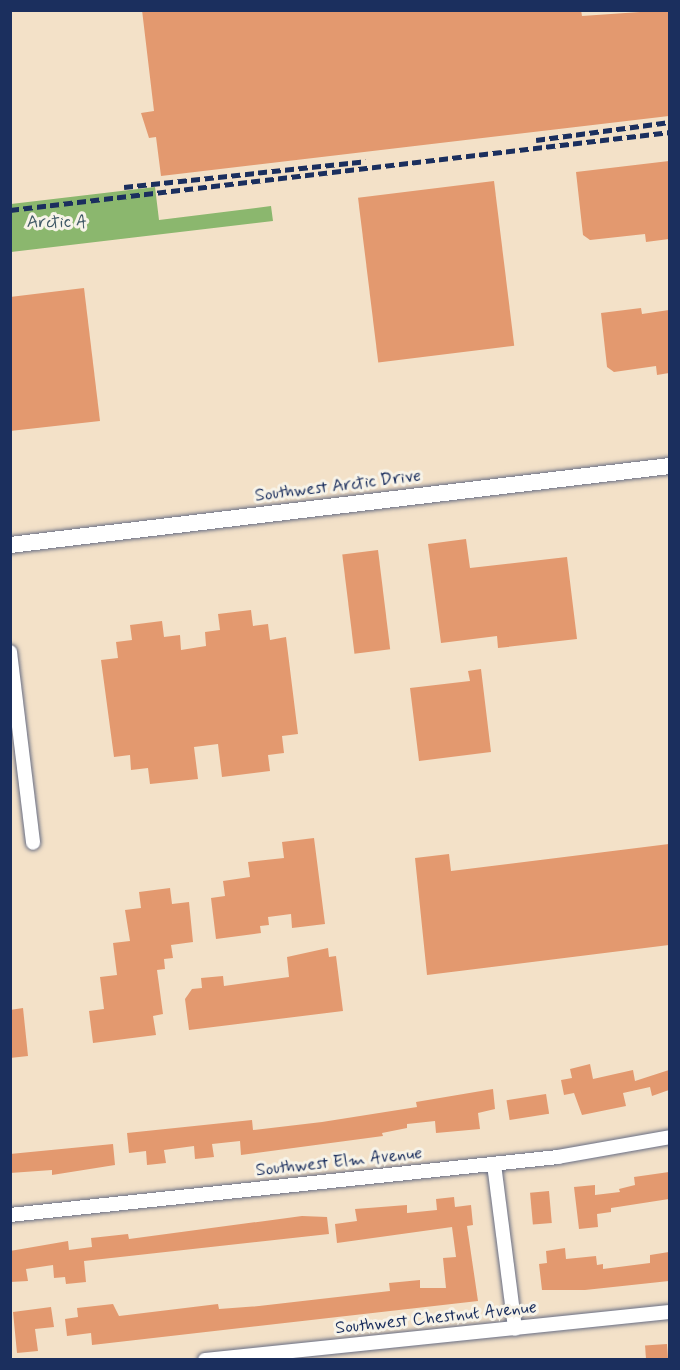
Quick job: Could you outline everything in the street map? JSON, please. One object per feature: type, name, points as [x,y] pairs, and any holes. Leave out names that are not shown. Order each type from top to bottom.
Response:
[{"type":"street","name":"Southwest Arctic Drive","points":[[10,545],[669,466]]},
{"type":"street","points":[[10,652],[33,843]]},
{"type":"street","name":"Southwest Elm Avenue","points":[[10,1215],[495,1164],[669,1137]]},
{"type":"street","points":[[495,1164],[515,1329]]},
{"type":"street","name":"Southwest Chestnut Avenue","points":[[205,1359],[669,1312]]},
{"type":"green space","name":"Arctic A","points":[[155,187],[159,220],[271,206],[273,221],[11,252],[11,204]]},
{"type":"building","points":[[142,10],[581,10],[582,16],[669,10],[669,116],[161,176],[156,137],[149,138],[141,113],[154,111]]},
{"type":"building","points":[[669,161],[669,239],[646,242],[645,234],[590,240],[583,235],[576,172]]},
{"type":"building","points":[[494,181],[514,346],[378,362],[358,198]]},
{"type":"building","points":[[84,288],[100,421],[10,431],[10,297]]},
{"type":"building","points":[[641,308],[642,314],[669,310],[669,373],[657,375],[656,366],[614,372],[607,367],[601,313]]},
{"type":"building","points":[[466,539],[470,568],[567,557],[577,639],[498,648],[497,636],[441,643],[428,544]]},
{"type":"building","points":[[378,550],[390,649],[354,654],[342,554]]},
{"type":"building","points":[[251,610],[253,626],[268,624],[270,640],[286,637],[298,734],[282,736],[284,753],[268,755],[270,771],[222,777],[218,744],[194,747],[198,779],[150,784],[148,768],[131,770],[130,755],[114,757],[101,660],[118,658],[116,642],[132,640],[130,625],[162,621],[164,637],[180,635],[181,650],[206,646],[205,632],[220,630],[218,614]]},
{"type":"building","points":[[481,669],[491,752],[419,761],[410,688],[470,681],[468,671]]},
{"type":"building","points":[[314,838],[325,924],[292,928],[291,914],[268,917],[269,925],[260,926],[261,933],[216,939],[211,898],[225,896],[223,881],[250,877],[248,862],[284,858],[282,842]]},
{"type":"building","points":[[669,844],[669,945],[427,975],[415,858],[449,854],[451,871]]},
{"type":"building","points":[[170,888],[172,904],[189,902],[193,942],[171,945],[173,958],[164,959],[165,969],[157,970],[163,1014],[153,1016],[156,1035],[93,1043],[89,1011],[104,1009],[100,977],[117,975],[113,943],[130,941],[125,910],[141,908],[139,892]]},
{"type":"building","points":[[328,948],[329,957],[336,956],[343,1011],[189,1030],[185,999],[192,989],[202,988],[201,978],[223,976],[224,986],[289,977],[287,957]]},
{"type":"building","points":[[23,1008],[28,1056],[10,1058],[10,1010]]},
{"type":"building","points":[[590,1064],[593,1079],[633,1070],[635,1081],[669,1070],[669,1090],[652,1096],[650,1087],[623,1093],[626,1106],[582,1115],[574,1093],[564,1095],[561,1080],[572,1078],[570,1069]]},
{"type":"building","points":[[493,1089],[495,1109],[478,1113],[480,1129],[436,1133],[435,1121],[407,1124],[407,1128],[382,1133],[383,1136],[241,1155],[240,1141],[212,1144],[214,1157],[195,1159],[194,1146],[164,1150],[166,1163],[147,1165],[146,1151],[129,1153],[127,1133],[252,1120],[253,1130],[322,1122],[417,1107],[416,1102]]},
{"type":"building","points":[[546,1094],[549,1114],[510,1120],[506,1100]]},
{"type":"building","points":[[113,1144],[115,1165],[52,1175],[52,1170],[10,1173],[10,1154]]},
{"type":"building","points":[[669,1172],[669,1199],[611,1208],[611,1212],[597,1214],[598,1227],[579,1229],[574,1187],[595,1185],[595,1195],[620,1192],[619,1189],[635,1185],[634,1177]]},
{"type":"building","points":[[549,1191],[552,1223],[533,1225],[530,1193]]},
{"type":"building","points":[[454,1197],[455,1207],[471,1205],[473,1225],[467,1226],[478,1301],[92,1345],[91,1333],[67,1336],[65,1319],[78,1317],[77,1308],[113,1304],[119,1316],[218,1304],[219,1309],[259,1306],[390,1291],[389,1283],[420,1280],[420,1288],[446,1288],[443,1258],[456,1257],[452,1227],[337,1243],[335,1224],[357,1221],[355,1209],[407,1205],[407,1213],[437,1210],[436,1199]]},
{"type":"building","points":[[302,1216],[327,1217],[329,1234],[84,1261],[86,1282],[66,1284],[65,1277],[54,1278],[53,1265],[26,1269],[28,1281],[10,1282],[10,1251],[68,1241],[69,1250],[92,1247],[91,1238],[128,1234],[129,1239]]},
{"type":"building","points":[[565,1248],[566,1259],[596,1256],[597,1265],[603,1264],[603,1269],[650,1263],[650,1255],[669,1252],[669,1281],[585,1290],[542,1290],[539,1264],[547,1263],[546,1251]]},
{"type":"building","points":[[51,1307],[54,1327],[35,1329],[38,1351],[17,1353],[13,1312]]},
{"type":"building","points":[[667,1344],[668,1359],[646,1360],[645,1346]]},
{"type":"railway","points":[[536,140],[670,122]]},
{"type":"railway","points":[[10,210],[670,132]]},
{"type":"railway","points":[[124,187],[366,161]]}]
